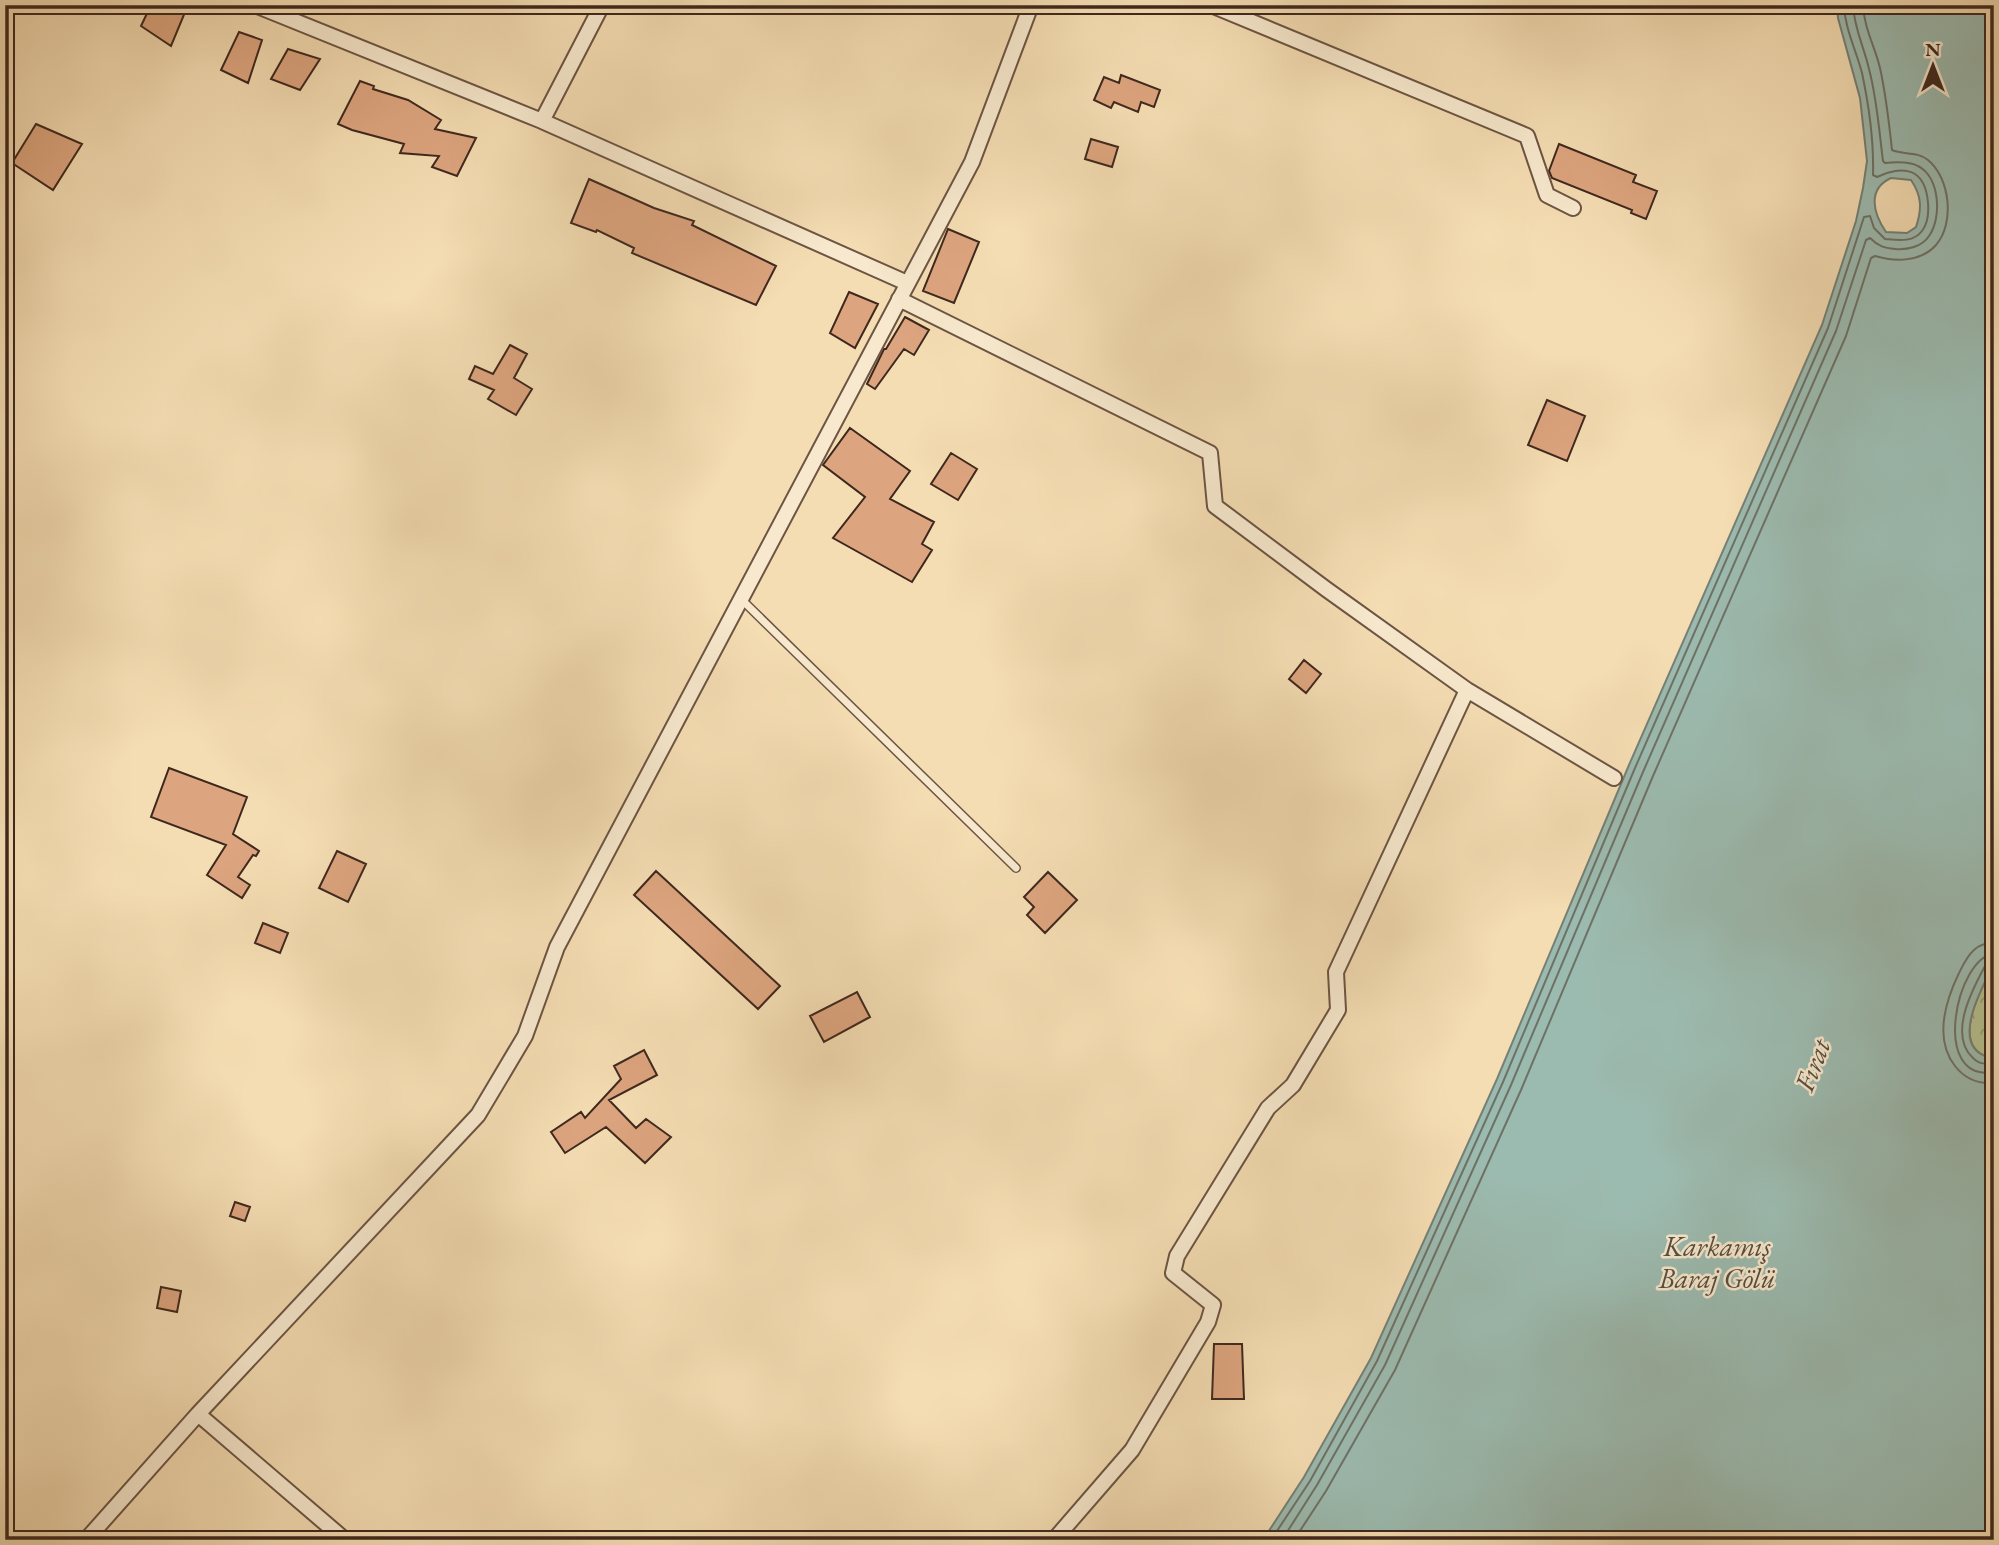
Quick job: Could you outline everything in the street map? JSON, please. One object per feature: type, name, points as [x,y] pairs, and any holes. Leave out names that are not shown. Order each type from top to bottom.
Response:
[{"type":"street","points":[[255,5],[542,121],[907,283]]},
{"type":"street","points":[[542,121],[602,5]]},
{"type":"street","points":[[86,1540],[198,1414],[478,1115],[525,1036],[557,947],[972,162],[1031,5]]},
{"type":"street","points":[[1211,5],[1527,136],[1547,195],[1573,208]]},
{"type":"street","points":[[899,299],[1210,453],[1214,506],[1467,690],[1614,778]]},
{"type":"street","points":[[1054,1540],[1132,1450],[1208,1322],[1213,1305],[1173,1273],[1177,1256],[1268,1108],[1293,1085],[1338,1010],[1336,972],[1467,690]]},
{"type":"street","points":[[198,1414],[345,1540]]},
{"type":"lane","points":[[741,598],[1016,867]]},
{"type":"green space","points":[[1994,964],[1994,1054],[1988,1057],[1977,1051],[1971,1041],[1970,1028],[1977,1000]]},
{"type":"water","name":"Karkamış Baraj Gölü","points":[[1837,5],[1994,5],[1994,964],[1977,1001],[1970,1029],[1971,1041],[1977,1051],[1988,1057],[1994,1054],[1994,1540],[1263,1540],[1304,1477],[1371,1358],[1497,1079],[1629,765],[1822,325],[1856,221],[1867,161],[1860,98],[1838,18]],"holes":[[[1891,178],[1911,180],[1920,203],[1916,227],[1907,233],[1886,232],[1876,209],[1875,195],[1878,188]]]},
{"type":"building","points":[[151,5],[188,5],[171,46],[141,26]]},
{"type":"building","points":[[239,32],[262,40],[248,83],[221,70]]},
{"type":"building","points":[[288,49],[320,59],[300,90],[271,79]]},
{"type":"building","points":[[1121,75],[1160,90],[1154,107],[1141,102],[1138,112],[1114,102],[1111,108],[1094,100],[1104,77],[1119,83]]},
{"type":"building","points":[[360,81],[374,86],[373,89],[408,100],[441,120],[435,129],[476,138],[457,176],[432,167],[439,156],[400,153],[404,144],[338,124]]},
{"type":"building","points":[[36,124],[82,144],[53,190],[12,163]]},
{"type":"building","points":[[1091,139],[1118,147],[1112,167],[1085,159]]},
{"type":"building","points":[[1559,144],[1636,175],[1633,182],[1657,191],[1646,219],[1631,213],[1632,210],[1552,178],[1549,171]]},
{"type":"building","points":[[589,179],[654,208],[694,221],[692,225],[776,266],[756,305],[632,253],[634,248],[597,230],[596,232],[571,223]]},
{"type":"building","points":[[948,229],[979,242],[954,303],[923,291]]},
{"type":"building","points":[[849,292],[878,304],[855,348],[830,333]]},
{"type":"building","points":[[905,317],[929,330],[914,355],[904,349],[875,389],[867,384],[884,349]]},
{"type":"building","points":[[510,345],[527,354],[514,378],[532,389],[516,415],[488,399],[494,390],[469,379],[475,366],[493,374]]},
{"type":"building","points":[[1547,400],[1585,416],[1567,461],[1528,445]]},
{"type":"building","points":[[850,428],[910,471],[890,499],[934,522],[922,544],[932,550],[912,582],[833,538],[865,497],[823,465]]},
{"type":"building","points":[[951,453],[977,469],[958,500],[931,484]]},
{"type":"building","points":[[1304,660],[1321,674],[1306,693],[1289,679]]},
{"type":"building","points":[[169,768],[247,797],[233,834],[259,851],[256,856],[253,855],[238,877],[250,885],[242,898],[207,875],[226,845],[151,817]]},
{"type":"building","points":[[337,851],[366,864],[348,902],[319,888]]},
{"type":"building","points":[[656,871],[780,986],[758,1009],[634,895]]},
{"type":"building","points":[[1048,872],[1077,900],[1045,933],[1027,915],[1034,907],[1024,897]]},
{"type":"building","points":[[263,923],[288,933],[280,953],[255,943]]},
{"type":"building","points":[[857,992],[870,1017],[824,1042],[810,1016]]},
{"type":"building","points":[[644,1050],[657,1075],[609,1100],[636,1128],[646,1119],[671,1137],[645,1163],[606,1127],[565,1153],[551,1132],[581,1112],[585,1118],[621,1079],[614,1066]]},
{"type":"building","points":[[235,1202],[250,1207],[245,1221],[230,1216]]},
{"type":"building","points":[[161,1287],[181,1291],[177,1312],[157,1308]]},
{"type":"building","points":[[1214,1344],[1242,1344],[1244,1399],[1212,1399]]},
{"type":"water label","name":"Fırat","points":[[1812,1065]]}]
